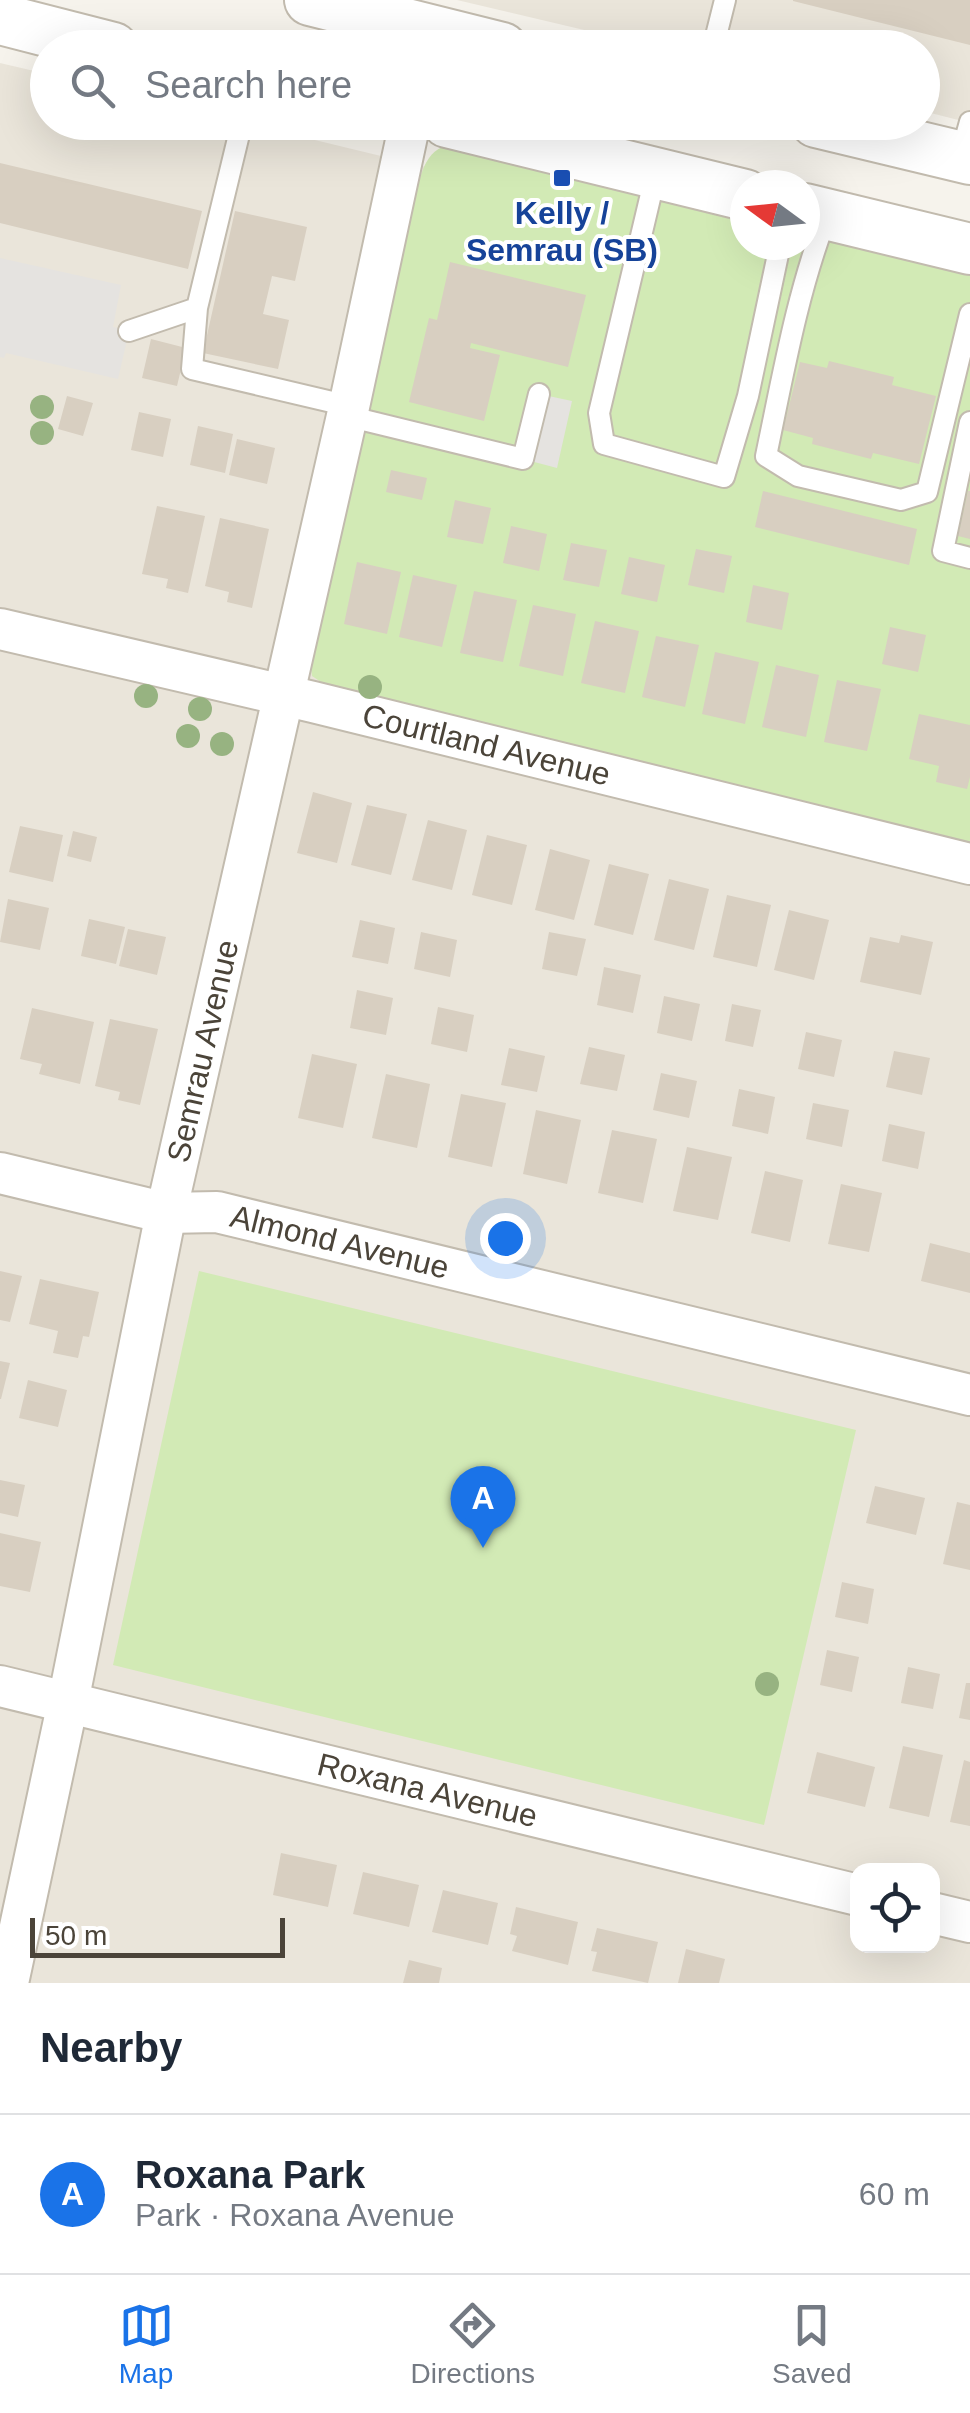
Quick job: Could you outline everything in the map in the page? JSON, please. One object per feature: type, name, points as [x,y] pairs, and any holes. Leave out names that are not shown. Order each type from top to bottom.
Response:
[{"type":"street","points":[[310,0],[404,30]]},
{"type":"street","points":[[0,20],[40,30]]},
{"type":"street","name":"Semrau Avenue","points":[[8,1983],[166,1213],[406,140]]},
{"type":"street","points":[[519,140],[730,191]]},
{"type":"street","points":[[929,140],[967,146]]},
{"type":"street","points":[[820,213],[970,249]]},
{"type":"street","name":"Courtland Avenue","points":[[0,630],[970,864]]},
{"type":"street","name":"Almond Avenue","points":[[0,1173],[166,1213],[217,1212],[970,1395]]},
{"type":"street","name":"Roxana Avenue","points":[[0,1686],[850,1892]]},
{"type":"street","points":[[940,1915],[970,1922]]},
{"type":"lane","points":[[717,30],[724,0]]},
{"type":"lane","points":[[238,140],[197,308],[192,369],[523,459],[540,394]]},
{"type":"lane","points":[[656,174],[598,412],[604,444],[724,477],[748,396],[777,260]]},
{"type":"lane","points":[[810,260],[766,456],[798,476],[902,500],[927,492],[970,314]]},
{"type":"lane","points":[[129,331],[197,308]]},
{"type":"lane","points":[[970,422],[943,551],[970,558]]},
{"type":"shaded area","points":[[457,0],[970,0],[970,123],[940,115],[940,30],[584,30]]},
{"type":"shaded area","points":[[0,63],[30,70],[30,140],[315,140],[730,241],[730,260],[809,260],[970,299],[970,1983],[0,1983]]},
{"type":"shaded area","points":[[0,258],[121,285],[113,327],[129,331],[118,379],[6,353],[4,358],[0,357]]},
{"type":"shaded area","points":[[539,394],[572,401],[557,468],[523,459]]},
{"type":"green space","points":[[442,147],[462,147],[730,213],[730,260],[820,260],[820,235],[970,272],[970,842],[324,684],[312,676],[418,184],[424,166]]},
{"type":"green space","points":[[199,1271],[856,1430],[764,1825],[113,1665]]},
{"type":"building","points":[[970,0],[970,45],[940,38],[940,30],[910,30],[793,1]]},
{"type":"building","points":[[0,163],[202,211],[188,269],[0,223]]},
{"type":"building","points":[[235,211],[307,227],[295,281],[272,276],[263,314],[289,320],[278,369],[203,353]]},
{"type":"building","points":[[450,262],[586,295],[568,367],[471,343],[470,348],[500,355],[484,421],[409,402],[429,318],[437,320]]},
{"type":"building","points":[[151,339],[186,348],[177,386],[142,378]]},
{"type":"building","points":[[829,361],[894,377],[892,385],[936,396],[919,464],[873,453],[871,459],[812,444],[813,438],[783,430],[800,362],[827,368]]},
{"type":"building","points":[[67,396],[93,403],[83,436],[58,429]]},
{"type":"building","points":[[139,412],[171,419],[163,457],[131,450]]},
{"type":"building","points":[[198,426],[233,434],[225,473],[190,465]]},
{"type":"building","points":[[237,439],[275,448],[267,484],[229,475]]},
{"type":"building","points":[[391,470],[427,478],[422,500],[386,492]]},
{"type":"building","points":[[763,491],[917,529],[909,565],[755,527]]},
{"type":"building","points":[[970,491],[970,539],[958,536]]},
{"type":"building","points":[[455,500],[491,508],[483,544],[447,537]]},
{"type":"building","points":[[157,506],[205,516],[188,593],[166,588],[168,579],[142,574]]},
{"type":"building","points":[[220,518],[269,529],[252,608],[227,602],[229,592],[205,586]]},
{"type":"building","points":[[511,526],[547,534],[539,571],[503,563]]},
{"type":"building","points":[[571,543],[607,550],[599,587],[563,580]]},
{"type":"building","points":[[696,549],[732,556],[724,593],[688,585]]},
{"type":"building","points":[[629,557],[665,565],[657,602],[621,594]]},
{"type":"building","points":[[357,562],[401,572],[387,634],[344,624]]},
{"type":"building","points":[[413,575],[457,585],[442,647],[399,637]]},
{"type":"building","points":[[753,585],[789,593],[782,630],[746,622]]},
{"type":"building","points":[[474,591],[517,600],[503,662],[460,653]]},
{"type":"building","points":[[533,605],[576,614],[563,676],[519,666]]},
{"type":"building","points":[[595,621],[639,631],[625,693],[581,683]]},
{"type":"building","points":[[890,627],[926,635],[918,672],[882,664]]},
{"type":"building","points":[[656,636],[699,645],[685,707],[642,697]]},
{"type":"building","points":[[715,652],[759,662],[745,724],[702,714]]},
{"type":"building","points":[[776,665],[819,675],[806,737],[762,727]]},
{"type":"building","points":[[837,680],[881,689],[867,751],[824,742]]},
{"type":"building","points":[[919,714],[970,725],[967,789],[936,782],[939,766],[909,759]]},
{"type":"building","points":[[313,792],[352,803],[337,863],[297,853]]},
{"type":"building","points":[[367,805],[407,814],[391,875],[351,865]]},
{"type":"building","points":[[428,820],[467,830],[452,890],[412,880]]},
{"type":"building","points":[[20,826],[63,835],[53,882],[9,872]]},
{"type":"building","points":[[73,831],[97,837],[91,862],[67,856]]},
{"type":"building","points":[[487,835],[527,845],[512,905],[472,895]]},
{"type":"building","points":[[550,849],[590,860],[574,920],[535,910]]},
{"type":"building","points":[[609,864],[649,874],[633,935],[594,925]]},
{"type":"building","points":[[669,879],[709,889],[694,950],[654,940]]},
{"type":"building","points":[[727,895],[771,905],[757,967],[713,957]]},
{"type":"building","points":[[8,899],[49,908],[40,950],[0,942]]},
{"type":"building","points":[[789,910],[829,920],[814,980],[774,970]]},
{"type":"building","points":[[89,919],[125,927],[116,964],[81,956]]},
{"type":"building","points":[[360,920],[395,928],[388,964],[352,957]]},
{"type":"building","points":[[128,929],[166,937],[157,975],[119,966]]},
{"type":"building","points":[[421,932],[457,940],[450,977],[414,969]]},
{"type":"building","points":[[549,932],[586,939],[577,976],[542,969]]},
{"type":"building","points":[[901,935],[933,942],[921,995],[860,982],[870,937],[899,943]]},
{"type":"building","points":[[604,967],[641,975],[633,1013],[597,1005]]},
{"type":"building","points":[[357,990],[393,998],[386,1035],[350,1028]]},
{"type":"building","points":[[664,996],[700,1004],[692,1041],[657,1033]]},
{"type":"building","points":[[732,1004],[761,1010],[753,1047],[725,1041]]},
{"type":"building","points":[[438,1007],[474,1015],[467,1052],[431,1044]]},
{"type":"building","points":[[32,1008],[94,1022],[80,1084],[39,1074],[42,1064],[20,1059]]},
{"type":"building","points":[[110,1019],[158,1029],[140,1105],[118,1100],[120,1092],[95,1086]]},
{"type":"building","points":[[806,1032],[842,1040],[834,1077],[798,1069]]},
{"type":"building","points":[[589,1047],[625,1055],[617,1091],[580,1084]]},
{"type":"building","points":[[509,1048],[545,1056],[537,1092],[501,1085]]},
{"type":"building","points":[[894,1051],[930,1058],[922,1095],[886,1087]]},
{"type":"building","points":[[312,1054],[357,1064],[343,1128],[298,1118]]},
{"type":"building","points":[[661,1073],[697,1081],[689,1118],[653,1110]]},
{"type":"building","points":[[386,1074],[430,1084],[417,1148],[372,1138]]},
{"type":"building","points":[[739,1089],[775,1097],[768,1134],[732,1126]]},
{"type":"building","points":[[461,1094],[506,1103],[492,1167],[448,1157]]},
{"type":"building","points":[[813,1103],[849,1110],[842,1147],[806,1139]]},
{"type":"building","points":[[536,1110],[581,1120],[567,1184],[523,1174]]},
{"type":"building","points":[[889,1124],[925,1132],[918,1169],[882,1161]]},
{"type":"building","points":[[612,1130],[657,1139],[643,1203],[598,1193]]},
{"type":"building","points":[[687,1147],[732,1157],[718,1220],[673,1211]]},
{"type":"building","points":[[765,1171],[803,1180],[790,1242],[751,1233]]},
{"type":"building","points":[[841,1184],[882,1193],[869,1252],[828,1244]]},
{"type":"building","points":[[930,1243],[970,1253],[970,1293],[921,1281]]},
{"type":"building","points":[[0,1271],[22,1276],[10,1322],[0,1320]]},
{"type":"building","points":[[40,1279],[99,1292],[89,1337],[83,1336],[78,1358],[53,1353],[58,1331],[29,1324]]},
{"type":"building","points":[[0,1361],[10,1363],[1,1399],[0,1399]]},
{"type":"building","points":[[28,1380],[67,1390],[58,1427],[19,1418]]},
{"type":"building","points":[[0,1480],[25,1485],[18,1517],[0,1513]]},
{"type":"building","points":[[875,1486],[925,1498],[916,1535],[866,1523]]},
{"type":"building","points":[[957,1502],[970,1505],[970,1570],[943,1564]]},
{"type":"building","points":[[0,1533],[41,1542],[30,1592],[0,1586]]},
{"type":"building","points":[[842,1582],[874,1589],[868,1624],[835,1617]]},
{"type":"building","points":[[827,1650],[859,1657],[852,1692],[820,1685]]},
{"type":"building","points":[[908,1667],[940,1674],[933,1709],[901,1703]]},
{"type":"building","points":[[966,1683],[970,1683],[970,1720],[959,1718]]},
{"type":"building","points":[[903,1746],[943,1755],[929,1817],[889,1808]]},
{"type":"building","points":[[817,1752],[875,1767],[865,1807],[807,1793]]},
{"type":"building","points":[[964,1760],[970,1762],[970,1826],[950,1822]]},
{"type":"building","points":[[281,1853],[337,1865],[328,1907],[273,1895]]},
{"type":"building","points":[[363,1872],[419,1885],[409,1927],[353,1914]]},
{"type":"building","points":[[443,1890],[498,1903],[488,1945],[432,1932]]},
{"type":"building","points":[[516,1907],[578,1922],[568,1965],[512,1951],[517,1936],[510,1934]]},
{"type":"building","points":[[597,1928],[658,1942],[648,1983],[592,1971],[597,1952],[591,1951]]},
{"type":"building","points":[[686,1949],[725,1959],[719,1983],[678,1983]]},
{"type":"building","points":[[409,1960],[442,1968],[439,1983],[403,1983]]},
{"type":"place","name":"Kelly / Semrau (SB)","points":[[562,178]]},
{"type":"place","name":"Roxana Park","points":[[483,1548]]}]
